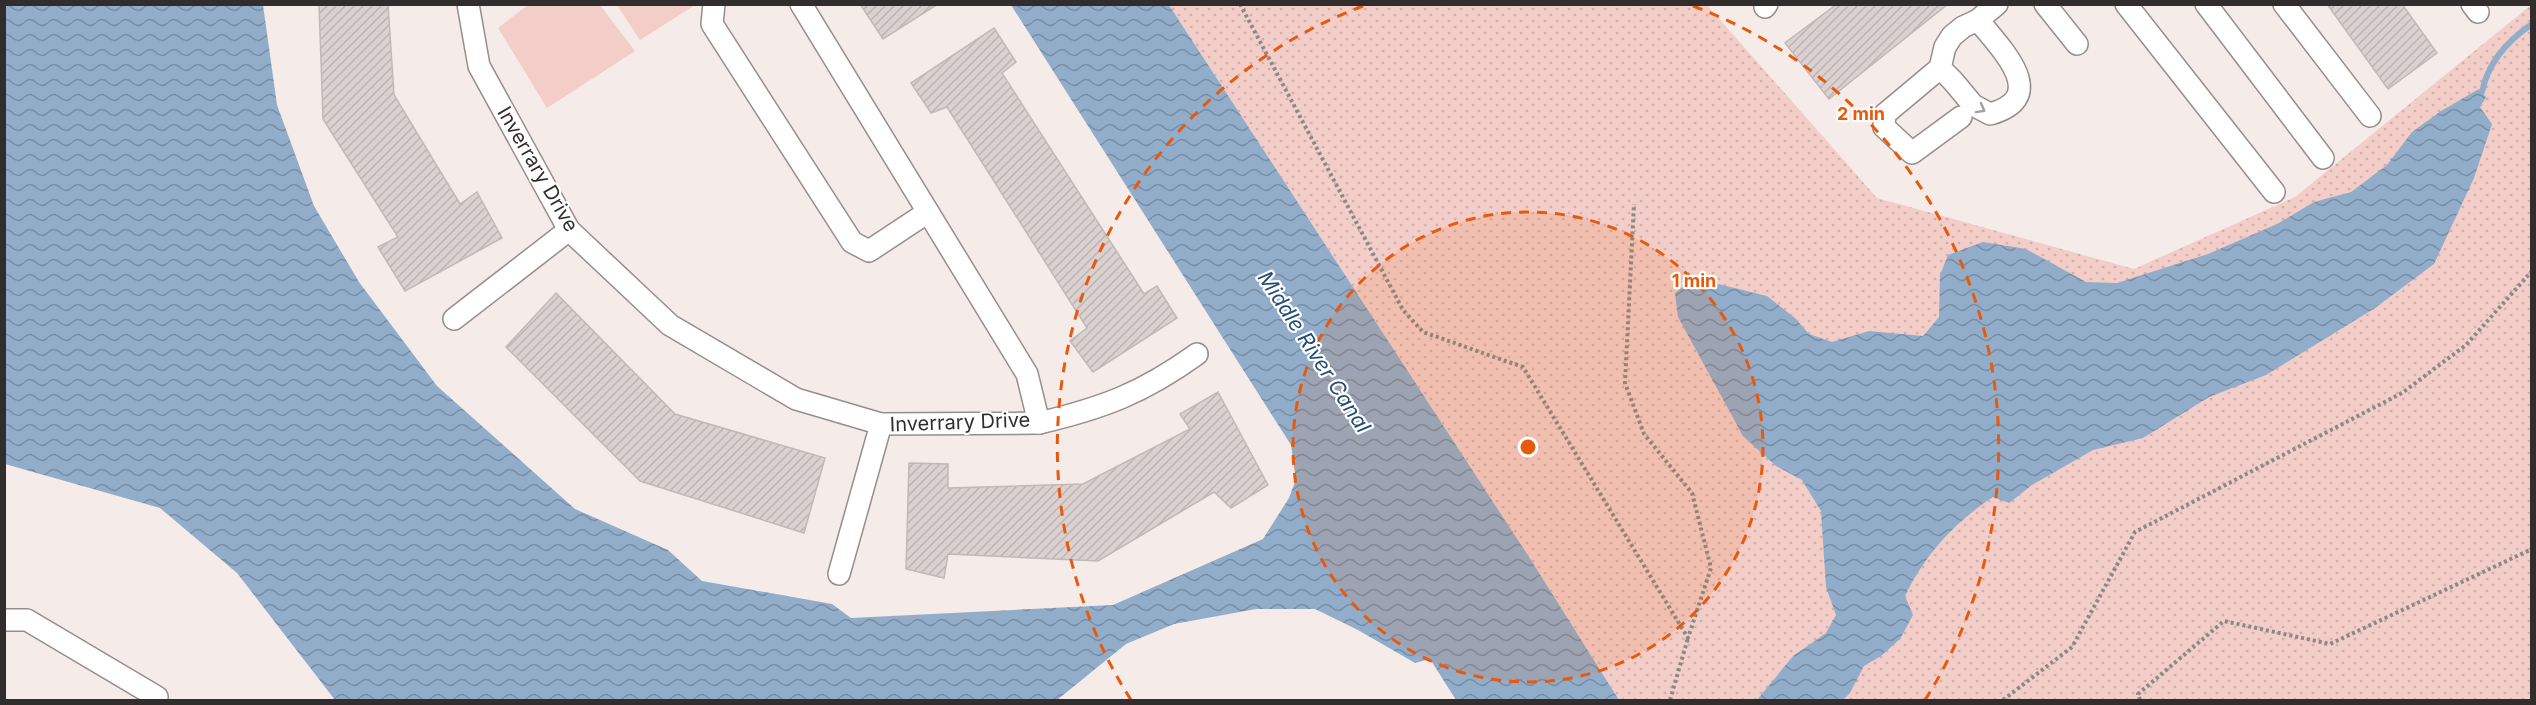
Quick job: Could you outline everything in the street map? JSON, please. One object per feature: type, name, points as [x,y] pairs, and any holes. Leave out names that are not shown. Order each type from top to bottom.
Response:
[{"type":"street","name":"Inverrary Drive","points":[[468,4],[479,66],[569,230],[670,325],[796,399],[881,424],[1039,423],[1027,374],[801,4]]},
{"type":"street","points":[[714,4],[712,24],[852,242],[869,251],[928,212]]},
{"type":"street","points":[[1961,117],[1912,153],[1884,127],[1885,114],[1940,68],[1945,47],[1952,36],[1963,27],[1978,20],[1997,4]]},
{"type":"street","points":[[2045,4],[2077,44]]},
{"type":"street","points":[[2126,4],[2274,192]]},
{"type":"street","points":[[2206,4],[2323,158]]},
{"type":"street","points":[[2284,4],[2370,116]]},
{"type":"street","points":[[1940,68],[1980,111],[1990,114],[2012,105],[2019,95],[2020,83],[2017,70],[1978,20]]},
{"type":"street","points":[[454,319],[569,230]]},
{"type":"street","points":[[1039,423],[1123,399],[1163,379],[1197,354]]},
{"type":"street","points":[[839,574],[881,424]]},
{"type":"street","points":[[4,620],[27,620],[157,697]]},
{"type":"path","points":[[1240,4],[1403,310],[1423,332],[1523,367],[1688,638]]},
{"type":"path","points":[[1634,204],[1625,383],[1644,434],[1692,493],[1711,568],[1670,700]]},
{"type":"path","points":[[2003,700],[2072,647],[2136,532],[2402,393],[2466,345],[2532,271]]},
{"type":"path","points":[[2140,700],[2138,694],[2224,621],[2330,644],[2532,549]]},
{"type":"shaded area","points":[[528,5],[600,5],[635,51],[547,108],[498,28]]},
{"type":"shaded area","points":[[617,5],[695,5],[640,40]]},
{"type":"shaded area","points":[[1169,5],[1707,5],[1877,198],[2134,269],[2295,197],[2531,5],[2531,700],[1619,700],[1531,560]]},
{"type":"water","name":"Middle River Canal","points":[[5,4],[263,5],[277,105],[314,206],[359,282],[437,386],[575,509],[668,550],[702,581],[832,604],[851,618],[1113,605],[1263,539],[1289,498],[1296,479],[1291,445],[1011,5],[1169,5],[1531,560],[1619,700],[1456,700],[1430,659],[1415,663],[1358,630],[1315,609],[1256,609],[1174,624],[1126,644],[1057,700],[335,700],[237,573],[160,508],[5,464]]},
{"type":"water","points":[[2479,89],[2486,97],[2480,107],[2492,124],[2474,178],[2434,264],[2375,308],[2266,375],[2209,397],[2143,438],[2093,450],[2032,485],[2009,503],[1993,497],[1979,507],[1942,540],[1922,566],[1905,596],[1913,615],[1900,639],[1881,656],[1864,666],[1850,693],[1843,700],[1757,700],[1793,656],[1826,633],[1836,615],[1826,587],[1821,511],[1802,480],[1776,466],[1743,436],[1678,317],[1675,293],[1694,278],[1767,296],[1795,318],[1809,334],[1832,342],[1869,331],[1923,336],[1939,317],[1940,275],[1948,255],[1983,242],[2026,249],[2086,282],[2117,283],[2208,254],[2277,224],[2314,202],[2351,192],[2387,165],[2412,132],[2441,111]]},
{"type":"building","points":[[319,4],[388,4],[394,95],[460,204],[477,192],[502,238],[405,291],[378,247],[398,237],[323,119]]},
{"type":"building","points":[[860,4],[938,4],[883,39]]},
{"type":"building","points":[[1837,4],[1948,4],[1829,99],[1785,43]]},
{"type":"building","points":[[2327,4],[2402,4],[2437,53],[2388,89]]},
{"type":"building","points":[[994,28],[1016,62],[1002,73],[1144,294],[1157,286],[1177,318],[1093,372],[1070,341],[1087,328],[947,107],[931,113],[911,83]]},
{"type":"building","points":[[556,293],[675,414],[825,458],[804,533],[640,481],[506,347]]},
{"type":"building","points":[[1218,392],[1268,485],[1231,508],[1214,492],[1098,561],[948,554],[944,578],[906,569],[909,463],[948,464],[948,488],[1083,484],[1190,429],[1180,414]]},
{"type":"waterway","points":[[2482,92],[2489,71],[2500,53],[2532,24]]}]
